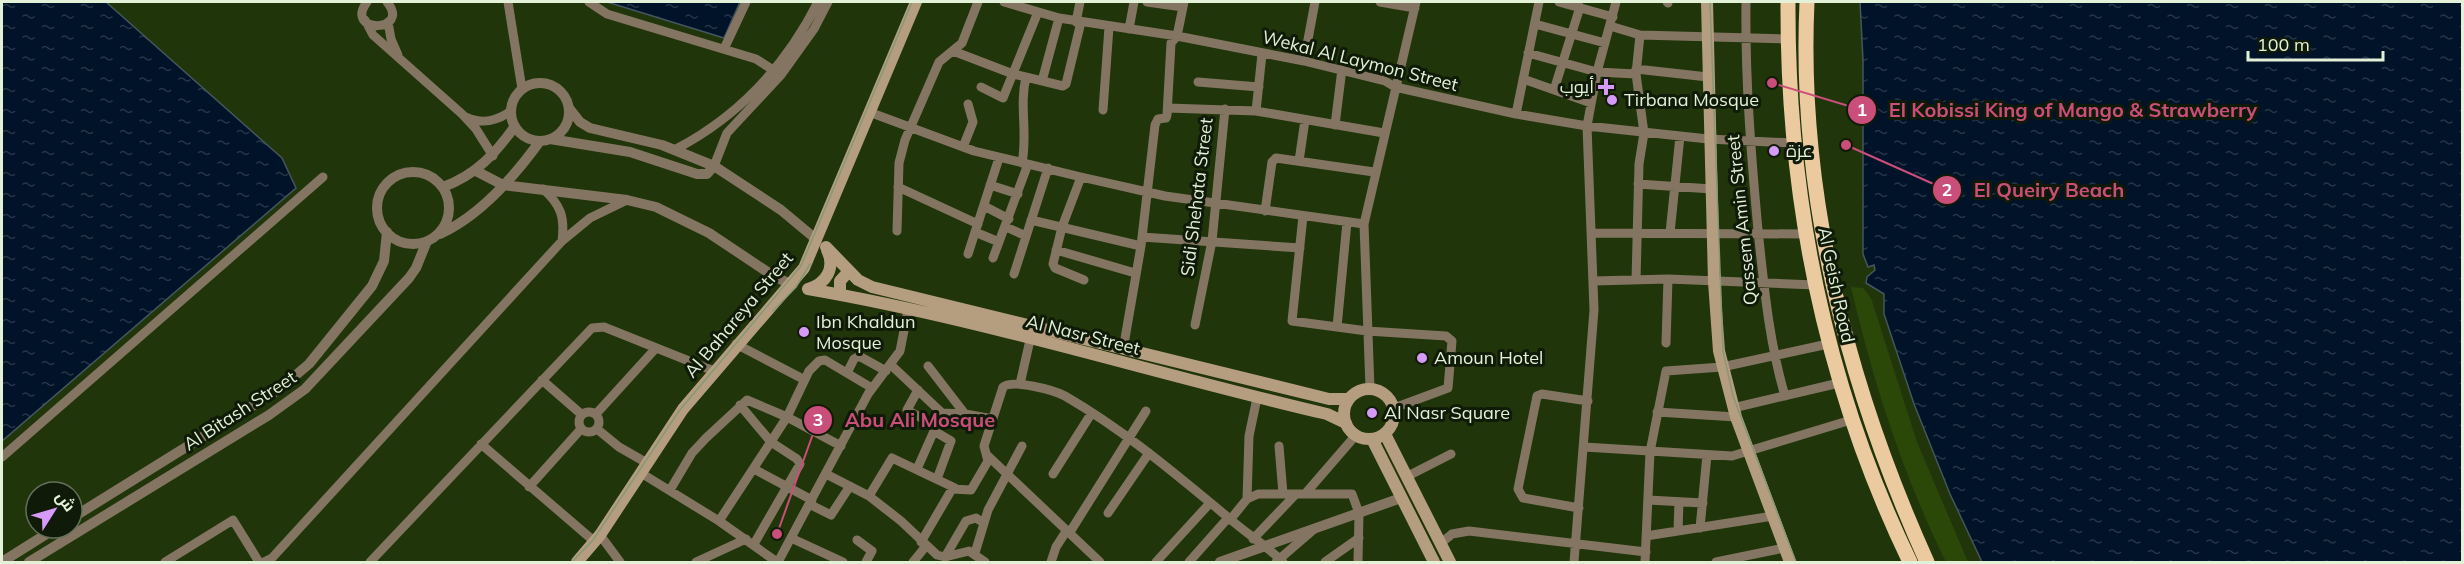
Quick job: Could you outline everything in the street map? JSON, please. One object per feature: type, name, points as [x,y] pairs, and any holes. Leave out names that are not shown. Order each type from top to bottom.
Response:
[{"type":"highway","name":"Al Geish Road","points":[[1788,2],[1788,72],[1793,143],[1805,234],[1815,285],[1828,344],[1851,420],[1881,499],[1910,562]]},
{"type":"highway","name":"Al Geish Road","points":[[1807,2],[1808,111],[1820,214],[1847,341],[1878,442],[1927,562]]},
{"type":"highway","points":[[1788,72],[1806,71]]},
{"type":"highway","points":[[1791,112],[1808,111]]},
{"type":"main road","name":"Al Bahareya Street","points":[[577,562],[598,538],[678,416],[736,344],[792,285],[804,268],[916,2]]},
{"type":"main road","points":[[1707,2],[1714,282],[1722,367],[1735,412],[1790,562]]},
{"type":"main road","points":[[808,289],[822,282],[830,269],[831,261],[817,241]]},
{"type":"main road","name":"Al Nasr Street","points":[[817,241],[863,284],[872,287],[1329,399],[1349,399]]},
{"type":"main road","points":[[840,294],[840,281],[849,271]]},
{"type":"main road","name":"Al Nasr Street","points":[[792,285],[840,294],[1030,340],[1327,414],[1346,423]]},
{"type":"main road","points":[[1370,388],[1385,394],[1394,408],[1393,422],[1384,434],[1372,439],[1356,435],[1346,423],[1344,411],[1349,399],[1358,391],[1370,388]]},
{"type":"main road","points":[[1384,434],[1450,562]]},
{"type":"main road","points":[[1372,439],[1434,562]]},
{"type":"street","points":[[367,2],[363,12],[373,35],[462,114],[476,129],[493,156]]},
{"type":"street","points":[[365,20],[376,27],[388,22],[392,15],[388,2]]},
{"type":"street","points":[[508,2],[522,89]]},
{"type":"street","points":[[589,2],[599,11],[607,14],[756,58],[778,71]]},
{"type":"street","points":[[724,49],[746,2]]},
{"type":"street","points":[[676,150],[707,133],[727,118],[778,71],[818,2]]},
{"type":"street","points":[[817,241],[781,210],[714,166],[676,150],[590,128],[579,122],[569,108],[566,98],[551,85],[531,84],[522,89],[513,102],[511,111],[515,126],[530,139],[630,152],[697,174],[707,174],[714,166],[727,133],[814,29],[828,2]]},
{"type":"street","points":[[897,231],[901,152],[909,129],[939,62],[962,43],[978,2]]},
{"type":"street","name":"Wekal Al Laymon Street","points":[[1004,2],[1035,8],[1059,18],[1078,22],[1178,36],[1342,69],[1385,81],[1395,87],[1516,114],[1644,133],[1750,142],[1793,143]]},
{"type":"street","points":[[952,51],[1013,74],[1061,86],[1066,84],[1080,2]]},
{"type":"street","points":[[1129,29],[1134,2]]},
{"type":"street","points":[[1123,350],[1142,242],[1155,125],[1158,119],[1167,117],[1171,43],[1178,36],[1183,4],[1147,2]]},
{"type":"street","points":[[1304,61],[1315,2]]},
{"type":"street","points":[[1370,388],[1364,224],[1374,172],[1416,4],[1380,2]]},
{"type":"street","points":[[1516,114],[1539,2]]},
{"type":"street","points":[[1558,2],[1580,7],[1640,35],[1788,39]]},
{"type":"street","points":[[1574,562],[1588,401],[1594,280],[1587,126],[1597,72],[1616,2]]},
{"type":"street","name":"Qassem Amin Street","points":[[1746,2],[1750,142],[1763,284],[1773,356],[1785,396]]},
{"type":"street","points":[[1554,90],[1580,7]]},
{"type":"street","points":[[981,87],[1002,98],[1013,74],[1035,8]]},
{"type":"street","points":[[1042,81],[1059,18]]},
{"type":"street","points":[[388,22],[391,39],[401,60]]},
{"type":"street","points":[[1534,24],[1605,43]]},
{"type":"street","points":[[1103,110],[1109,27]]},
{"type":"street","points":[[1636,280],[1638,184],[1644,133],[1636,72],[1640,35]]},
{"type":"street","points":[[1528,53],[1597,72],[1708,77]]},
{"type":"street","points":[[1256,111],[1262,54]]},
{"type":"street","points":[[1335,125],[1342,69]]},
{"type":"street","points":[[993,258],[1018,194],[1025,163],[1026,136],[1021,98],[1026,77]]},
{"type":"street","points":[[1523,79],[1591,103]]},
{"type":"street","points":[[1198,82],[1259,87]]},
{"type":"street","points":[[963,147],[973,122],[968,104]]},
{"type":"street","points":[[432,238],[444,227],[450,207],[443,188],[427,174],[417,172],[397,176],[388,182],[382,190],[378,210],[387,232],[406,243],[432,238],[462,222],[503,185],[545,140],[565,127],[569,108]]},
{"type":"street","points":[[1168,108],[1256,111],[1384,133]]},
{"type":"street","name":"Sidi Shehata Street","points":[[1195,325],[1212,241],[1225,109]]},
{"type":"street","points":[[462,114],[473,120],[492,121],[511,111]]},
{"type":"street","points":[[869,112],[909,129],[963,147],[1081,177],[1217,204],[1364,224]]},
{"type":"street","points":[[1299,161],[1305,120]]},
{"type":"street","points":[[443,188],[476,171],[493,156],[515,126]]},
{"type":"street","points":[[1670,233],[1680,136]]},
{"type":"street","points":[[968,254],[999,158]]},
{"type":"street","points":[[1265,211],[1273,160],[1276,158],[1374,172]]},
{"type":"street","points":[[1014,274],[1048,168]]},
{"type":"street","points":[[476,171],[503,185],[627,200],[656,207],[684,219],[772,275],[792,285]]},
{"type":"street","points":[[2,457],[323,177]]},
{"type":"street","points":[[1081,177],[1062,227],[1053,267],[1084,280]]},
{"type":"street","points":[[1638,184],[1713,189]]},
{"type":"street","points":[[990,185],[1018,194]]},
{"type":"street","points":[[898,187],[999,242]]},
{"type":"street","points":[[543,189],[561,210],[564,224],[562,241]]},
{"type":"street","points":[[264,562],[272,558],[562,241],[590,218],[627,200]]},
{"type":"street","points":[[984,206],[1026,236]]},
{"type":"street","points":[[1303,216],[1292,321],[1451,339],[1453,344],[1448,388],[1394,408]]},
{"type":"street","points":[[1031,220],[1142,242],[1212,241],[1300,248]]},
{"type":"street","points":[[1337,327],[1347,222]]},
{"type":"street","name":"Al Bitash Street","points":[[84,511],[261,401],[309,364],[372,286],[384,261],[387,232]]},
{"type":"street","points":[[1592,233],[1805,234]]},
{"type":"street","name":"Al Bitash Street","points":[[29,562],[264,418],[305,389],[409,278],[432,238]]},
{"type":"street","points":[[1056,250],[1135,273]]},
{"type":"street","points":[[1594,280],[1668,279],[1815,285]]},
{"type":"street","points":[[1666,343],[1668,279]]},
{"type":"street","points":[[597,429],[669,490],[746,538],[777,562],[872,388],[900,351],[908,310]]},
{"type":"street","points":[[370,562],[587,332],[598,326],[714,372]]},
{"type":"street","points":[[1020,384],[1030,340]]},
{"type":"street","points":[[736,344],[803,379]]},
{"type":"street","points":[[1645,562],[1650,452],[1667,369],[1722,367],[1828,344]]},
{"type":"street","points":[[596,414],[656,348]]},
{"type":"street","points":[[847,374],[854,359],[859,356],[889,368],[918,390],[942,413],[993,419]]},
{"type":"street","points":[[719,521],[787,417],[803,379],[821,360],[872,388]]},
{"type":"street","points":[[928,366],[965,414]]},
{"type":"street","points":[[542,380],[581,414]]},
{"type":"street","points":[[1657,412],[1735,412],[1785,396],[1839,383]]},
{"type":"street","points":[[868,496],[892,458],[955,488],[971,490],[988,461],[984,446],[1003,387],[1006,384],[1020,384],[1063,395],[1129,439],[1280,561],[1315,528]]},
{"type":"street","points":[[918,390],[907,410],[951,441],[937,479]]},
{"type":"street","points":[[1579,508],[1523,498],[1518,489],[1537,396],[1542,394],[1588,401]]},
{"type":"street","points":[[1247,499],[1250,436],[1257,398]]},
{"type":"street","points":[[744,403],[787,417],[841,446]]},
{"type":"street","points":[[669,490],[693,453],[744,403]]},
{"type":"street","points":[[744,403],[771,442],[800,462],[754,544]]},
{"type":"street","points":[[586,411],[596,414],[599,418],[597,429],[586,432],[582,429],[579,424],[581,414],[586,411]]},
{"type":"street","points":[[1051,562],[1056,548],[1146,411]]},
{"type":"street","points":[[917,469],[942,413]]},
{"type":"street","points":[[1053,474],[1091,414]]},
{"type":"street","points":[[1584,447],[1732,456],[1851,420]]},
{"type":"street","points":[[529,487],[582,429]]},
{"type":"street","points":[[1253,539],[1356,435]]},
{"type":"street","points":[[481,444],[529,487],[598,538],[620,562]]},
{"type":"street","points":[[975,553],[984,523],[1007,472],[1022,446]]},
{"type":"street","points":[[1280,446],[1283,494]]},
{"type":"street","points":[[1108,513],[1149,453]]},
{"type":"street","points":[[1406,477],[1451,454]]},
{"type":"street","points":[[1700,528],[1707,455]]},
{"type":"street","points":[[988,456],[1100,562]]},
{"type":"street","points":[[754,469],[831,515],[850,486]]},
{"type":"street","points":[[826,474],[868,496],[901,521],[938,558]]},
{"type":"street","points":[[913,562],[950,491],[955,488]]},
{"type":"street","points":[[1189,562],[1247,499],[1258,494],[1352,494],[1359,513],[1358,562]]},
{"type":"street","points":[[1220,562],[1401,498]]},
{"type":"street","points":[[1648,500],[1702,503]]},
{"type":"street","points":[[1677,531],[1679,502]]},
{"type":"street","points":[[1156,562],[1210,503]]},
{"type":"street","points":[[1646,536],[1773,516]]},
{"type":"street","points":[[938,558],[966,521],[976,518],[984,523]]},
{"type":"street","points":[[165,562],[233,520],[259,562]]},
{"type":"street","points":[[1440,544],[1452,534],[1469,531],[1576,546],[1646,552]]},
{"type":"street","points":[[696,562],[746,538]]},
{"type":"street","points":[[791,538],[843,562]]},
{"type":"street","points":[[1325,562],[1359,538]]},
{"type":"street","points":[[2,562],[37,540]]},
{"type":"street","points":[[857,540],[872,551],[866,562]]},
{"type":"street","points":[[1721,562],[1760,559],[1784,548]]},
{"type":"street","points":[[938,558],[961,551],[975,553],[986,562]]},
{"type":"green space","points":[[1851,287],[1863,288],[1871,298],[1917,442],[1968,562],[1946,562],[1930,529],[1879,393]]},
{"type":"water","points":[[2,2],[106,2],[282,158],[296,188],[2,441]]},
{"type":"water","points":[[607,2],[740,2],[724,38]]},
{"type":"water","points":[[1860,2],[2462,2],[2462,562],[1982,562],[1950,494],[1914,404],[1884,314],[1884,294],[1866,283],[1867,277],[1875,270],[1874,265],[1868,267],[1863,254],[1863,60]]},
{"type":"tram line","points":[[572,562],[593,540],[679,411],[801,266],[912,2]]},
{"type":"tram line","points":[[1710,2],[1723,351],[1733,396],[1796,562]]},
{"type":"tram line","points":[[773,311],[796,287],[810,264]]},
{"type":"place","name":"El Kobissi King of Mango & Strawberry","points":[[1772,83]]},
{"type":"place","name":"أيوب","points":[[1606,87]]},
{"type":"place","name":"Tirbana Mosque","points":[[1612,100]]},
{"type":"place","name":"El Queiry Beach","points":[[1846,145]]},
{"type":"place","name":"عزة","points":[[1774,151]]},
{"type":"place","name":"Ibn Khaldun Mosque","points":[[804,332]]},
{"type":"place","name":"Amoun Hotel","points":[[1422,358]]},
{"type":"place","name":"Al Nasr Square","points":[[1372,413]]},
{"type":"place","name":"Abu Ali Mosque","points":[[777,534]]}]
